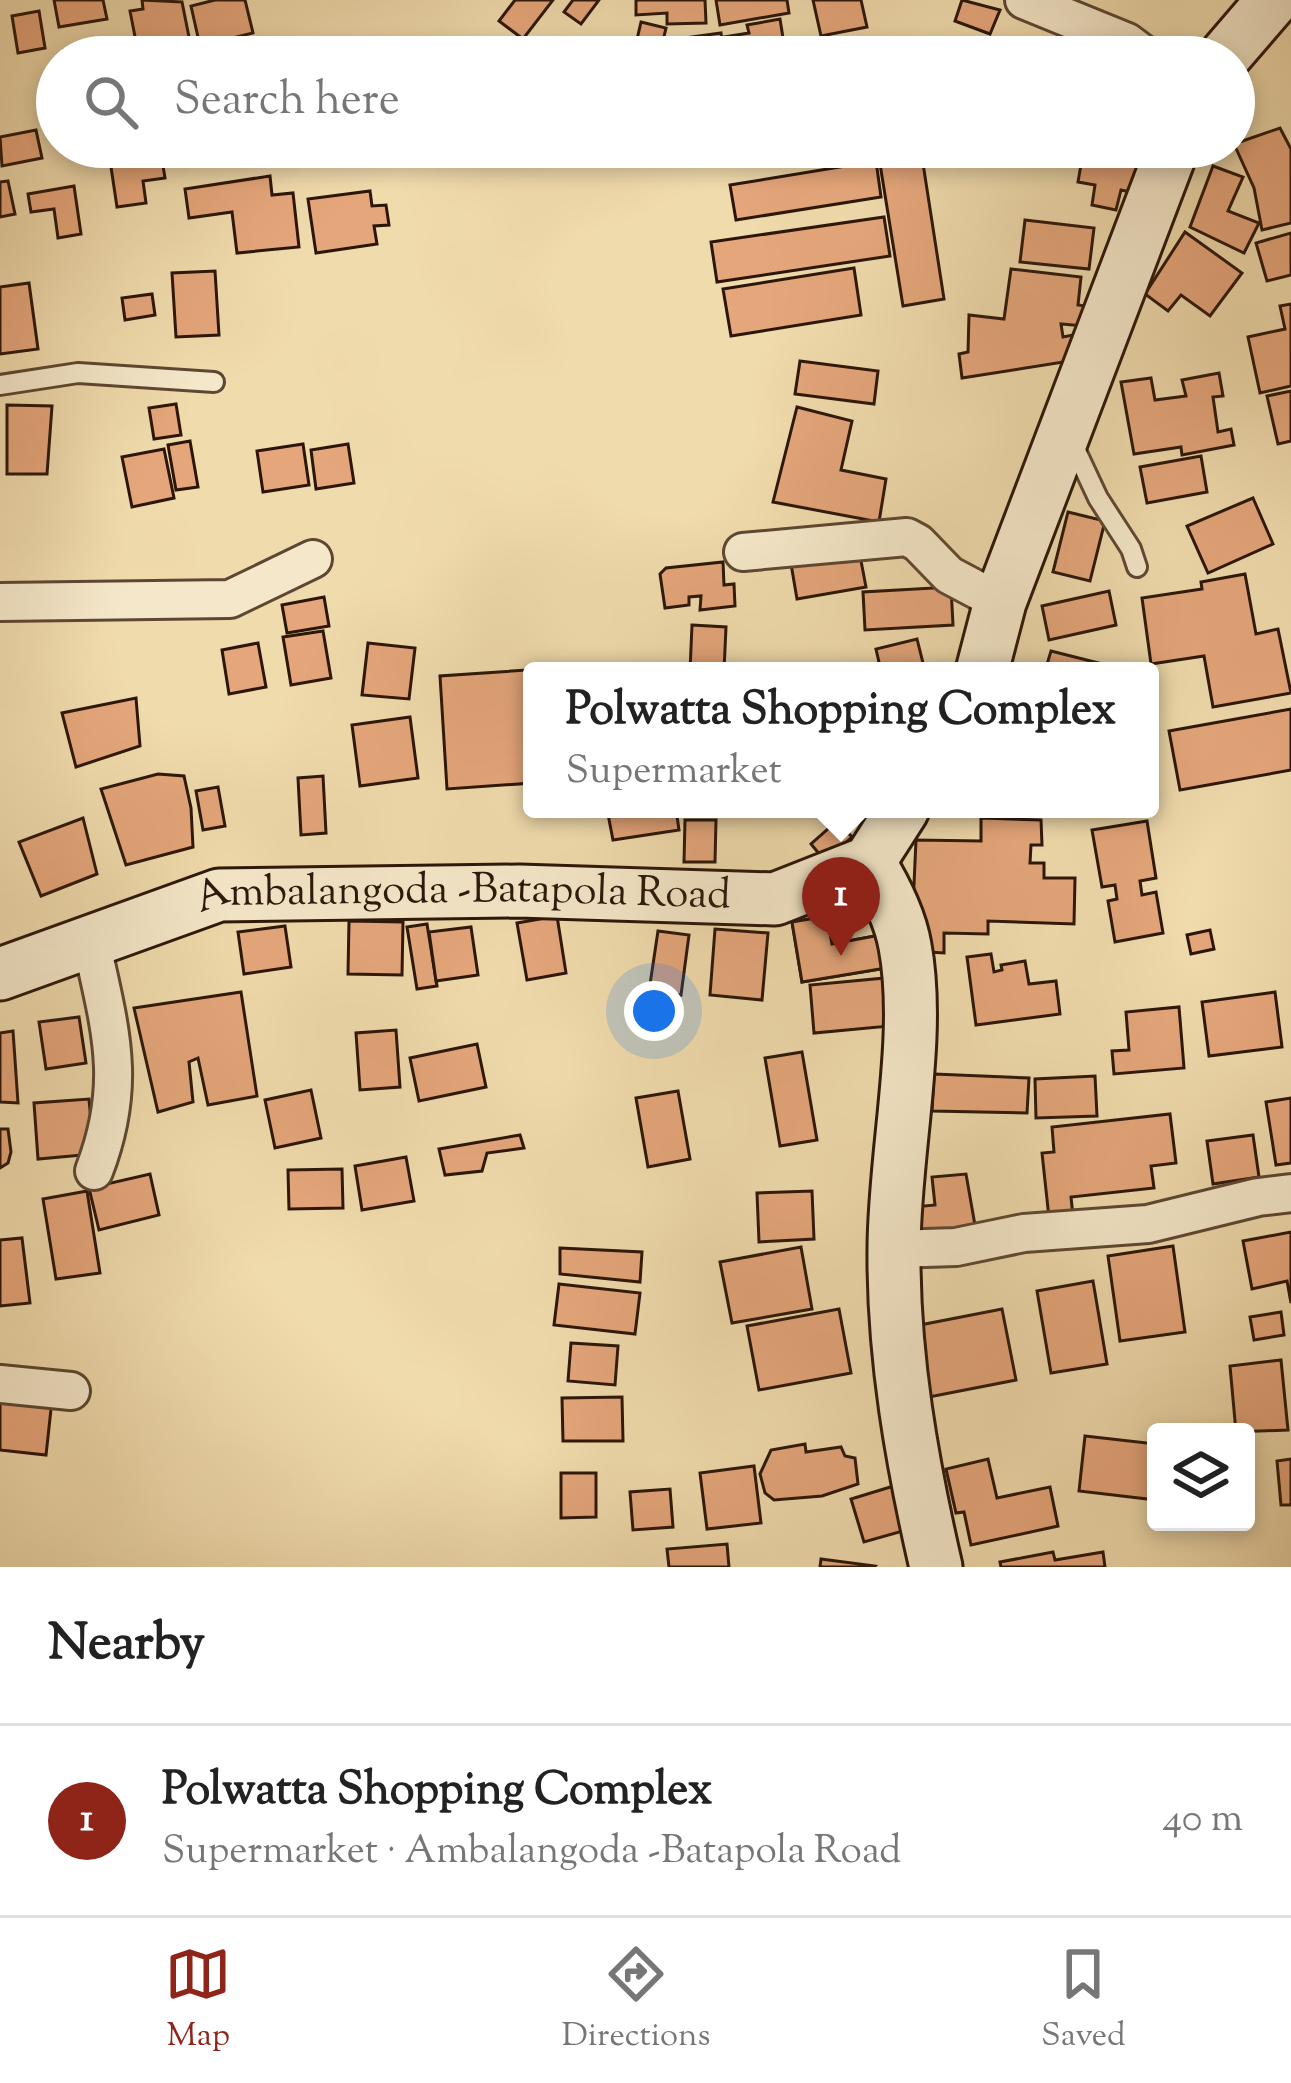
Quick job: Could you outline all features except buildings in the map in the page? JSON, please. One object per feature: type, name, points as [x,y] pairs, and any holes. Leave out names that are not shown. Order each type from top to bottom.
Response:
[{"type":"main road","points":[[1242,36],[1273,0]]},
{"type":"main road","points":[[984,662],[1000,602],[1165,168]]},
{"type":"main road","points":[[897,818],[869,862],[905,943],[911,991],[894,1249],[904,1406],[936,1567]]},
{"type":"main road","name":"Ambalangoda -Batapola Road","points":[[0,974],[219,895],[519,891],[775,899],[869,862]]},
{"type":"street","points":[[1024,0],[1112,36]]},
{"type":"street","points":[[743,552],[907,537],[949,575],[1000,602]]},
{"type":"street","points":[[0,602],[230,599],[313,559]]},
{"type":"street","points":[[91,941],[115,1052],[109,1131],[94,1171]]},
{"type":"street","points":[[894,1249],[956,1247],[1024,1233],[1148,1224],[1258,1196],[1291,1193]]},
{"type":"street","points":[[0,1384],[70,1391]]},
{"type":"lane","points":[[0,385],[78,374],[214,382]]},
{"type":"lane","points":[[1066,429],[1137,567]]},
{"type":"place","name":"Polwatta Shopping Complex","points":[[841,956]]}]
